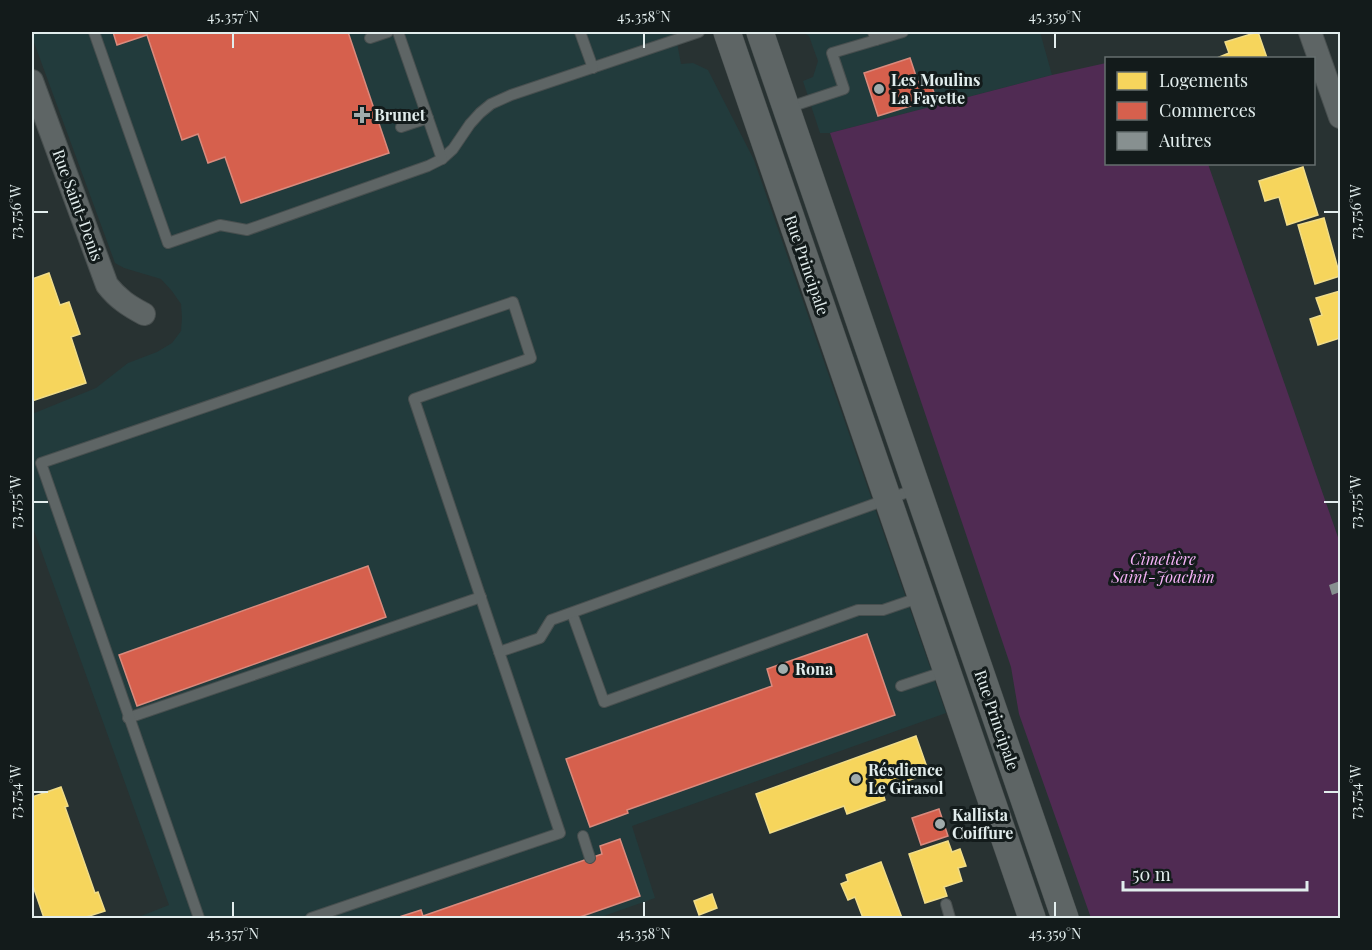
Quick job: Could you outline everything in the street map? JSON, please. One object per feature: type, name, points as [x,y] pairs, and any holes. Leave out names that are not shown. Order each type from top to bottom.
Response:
[{"type":"street","name":"Rue Principale","points":[[727,32],[1032,918]]},
{"type":"street","name":"Rue Principale","points":[[760,32],[1060,917]]},
{"type":"street","points":[[1310,32],[1341,117]]},
{"type":"street","name":"Rue Saint-Denis","points":[[32,81],[108,285],[128,306],[144,314]]},
{"type":"lane","points":[[94,32],[168,243],[220,225],[247,230],[428,166],[442,159],[453,149],[470,124],[491,104],[699,32]]},
{"type":"lane","points":[[370,38],[388,32]]},
{"type":"lane","points":[[398,32],[442,159]]},
{"type":"lane","points":[[580,32],[592,68]]},
{"type":"lane","points":[[787,108],[844,89],[832,53],[874,36],[903,32]]},
{"type":"lane","points":[[401,127],[428,118]]},
{"type":"lane","points":[[199,918],[41,464],[513,302],[531,358],[414,399],[560,833],[311,918]]},
{"type":"lane","points":[[499,652],[540,638],[551,620],[916,488]]},
{"type":"lane","points":[[128,718],[481,597]]},
{"type":"lane","points":[[572,613],[604,702],[858,610],[883,610],[921,597]]},
{"type":"lane","points":[[902,686],[946,671]]},
{"type":"lane","points":[[584,837],[590,858]]},
{"type":"lane","points":[[945,904],[950,918]]},
{"type":"shaded area","points":[[32,32],[675,32],[681,64],[693,63],[708,70],[754,160],[946,713],[632,826],[655,898],[598,918],[136,918],[169,905],[32,525],[32,414],[96,388],[128,363],[157,352],[172,343],[181,331],[181,304],[161,279],[115,263]]},
{"type":"shaded area","points":[[802,32],[1040,32],[1052,75],[830,133],[820,133],[803,81],[813,77],[818,61],[809,36]]},
{"type":"green space","name":"Cimetière Saint-Joachim","points":[[1105,63],[1105,165],[1208,165],[1340,543],[1340,918],[1091,918],[1019,714],[1011,667],[830,133]]},
{"type":"building: Logements","points":[[1258,32],[1267,57],[1219,57],[1229,53],[1225,42]]},
{"type":"building: Logements","points":[[1303,167],[1318,215],[1287,225],[1279,197],[1265,201],[1259,181]]},
{"type":"building: Logements","points":[[1324,218],[1340,276],[1315,284],[1298,225]]},
{"type":"building: Logements","points":[[49,273],[60,305],[69,302],[80,334],[71,337],[86,383],[32,401],[32,279]]},
{"type":"building: Logements","points":[[1340,291],[1340,338],[1318,345],[1310,319],[1322,315],[1316,298]]},
{"type":"building: Logements","name":"Résdience Le Girasol","points":[[916,736],[929,773],[882,790],[885,800],[847,814],[844,806],[770,833],[756,794]]},
{"type":"building: Logements","points":[[61,787],[68,806],[65,807],[95,893],[98,892],[105,911],[83,918],[44,918],[32,883],[32,797]]},
{"type":"building: Logements","points":[[948,841],[952,852],[960,849],[966,866],[958,868],[962,881],[944,887],[947,896],[925,903],[909,854]]},
{"type":"building: Logements","points":[[881,862],[902,918],[863,918],[855,897],[848,900],[841,884],[848,881],[846,875]]},
{"type":"building: Logements","points":[[712,894],[717,908],[699,915],[694,901]]},
{"type":"building: Commerces","points":[[113,32],[348,32],[389,153],[241,203],[225,157],[208,163],[198,134],[182,140],[147,35],[117,45]]},
{"type":"building: Commerces","points":[[910,58],[918,82],[929,79],[936,98],[878,116],[864,73]]},
{"type":"building: Commerces","points":[[368,566],[386,617],[137,706],[119,655]]},
{"type":"building: Commerces","points":[[867,634],[895,715],[627,810],[628,813],[590,827],[566,759],[772,686],[767,669]]},
{"type":"building: Commerces","points":[[939,809],[948,836],[921,845],[912,818]]},
{"type":"building: Commerces","points":[[620,839],[640,896],[577,918],[396,918],[421,910],[423,916],[602,854],[600,846]]},
{"type":"building: Autres","points":[[1340,581],[1340,592],[1332,595],[1329,585]]},
{"type":"place","name":"Les Moulins La Fayette","points":[[879,89]]},
{"type":"place","name":"Brunet","points":[[362,115]]},
{"type":"place","name":"Rona","points":[[783,669]]},
{"type":"place","name":"Résdience Le Girasol","points":[[856,779]]},
{"type":"place","name":"Kallista Coiffure","points":[[940,824]]}]
